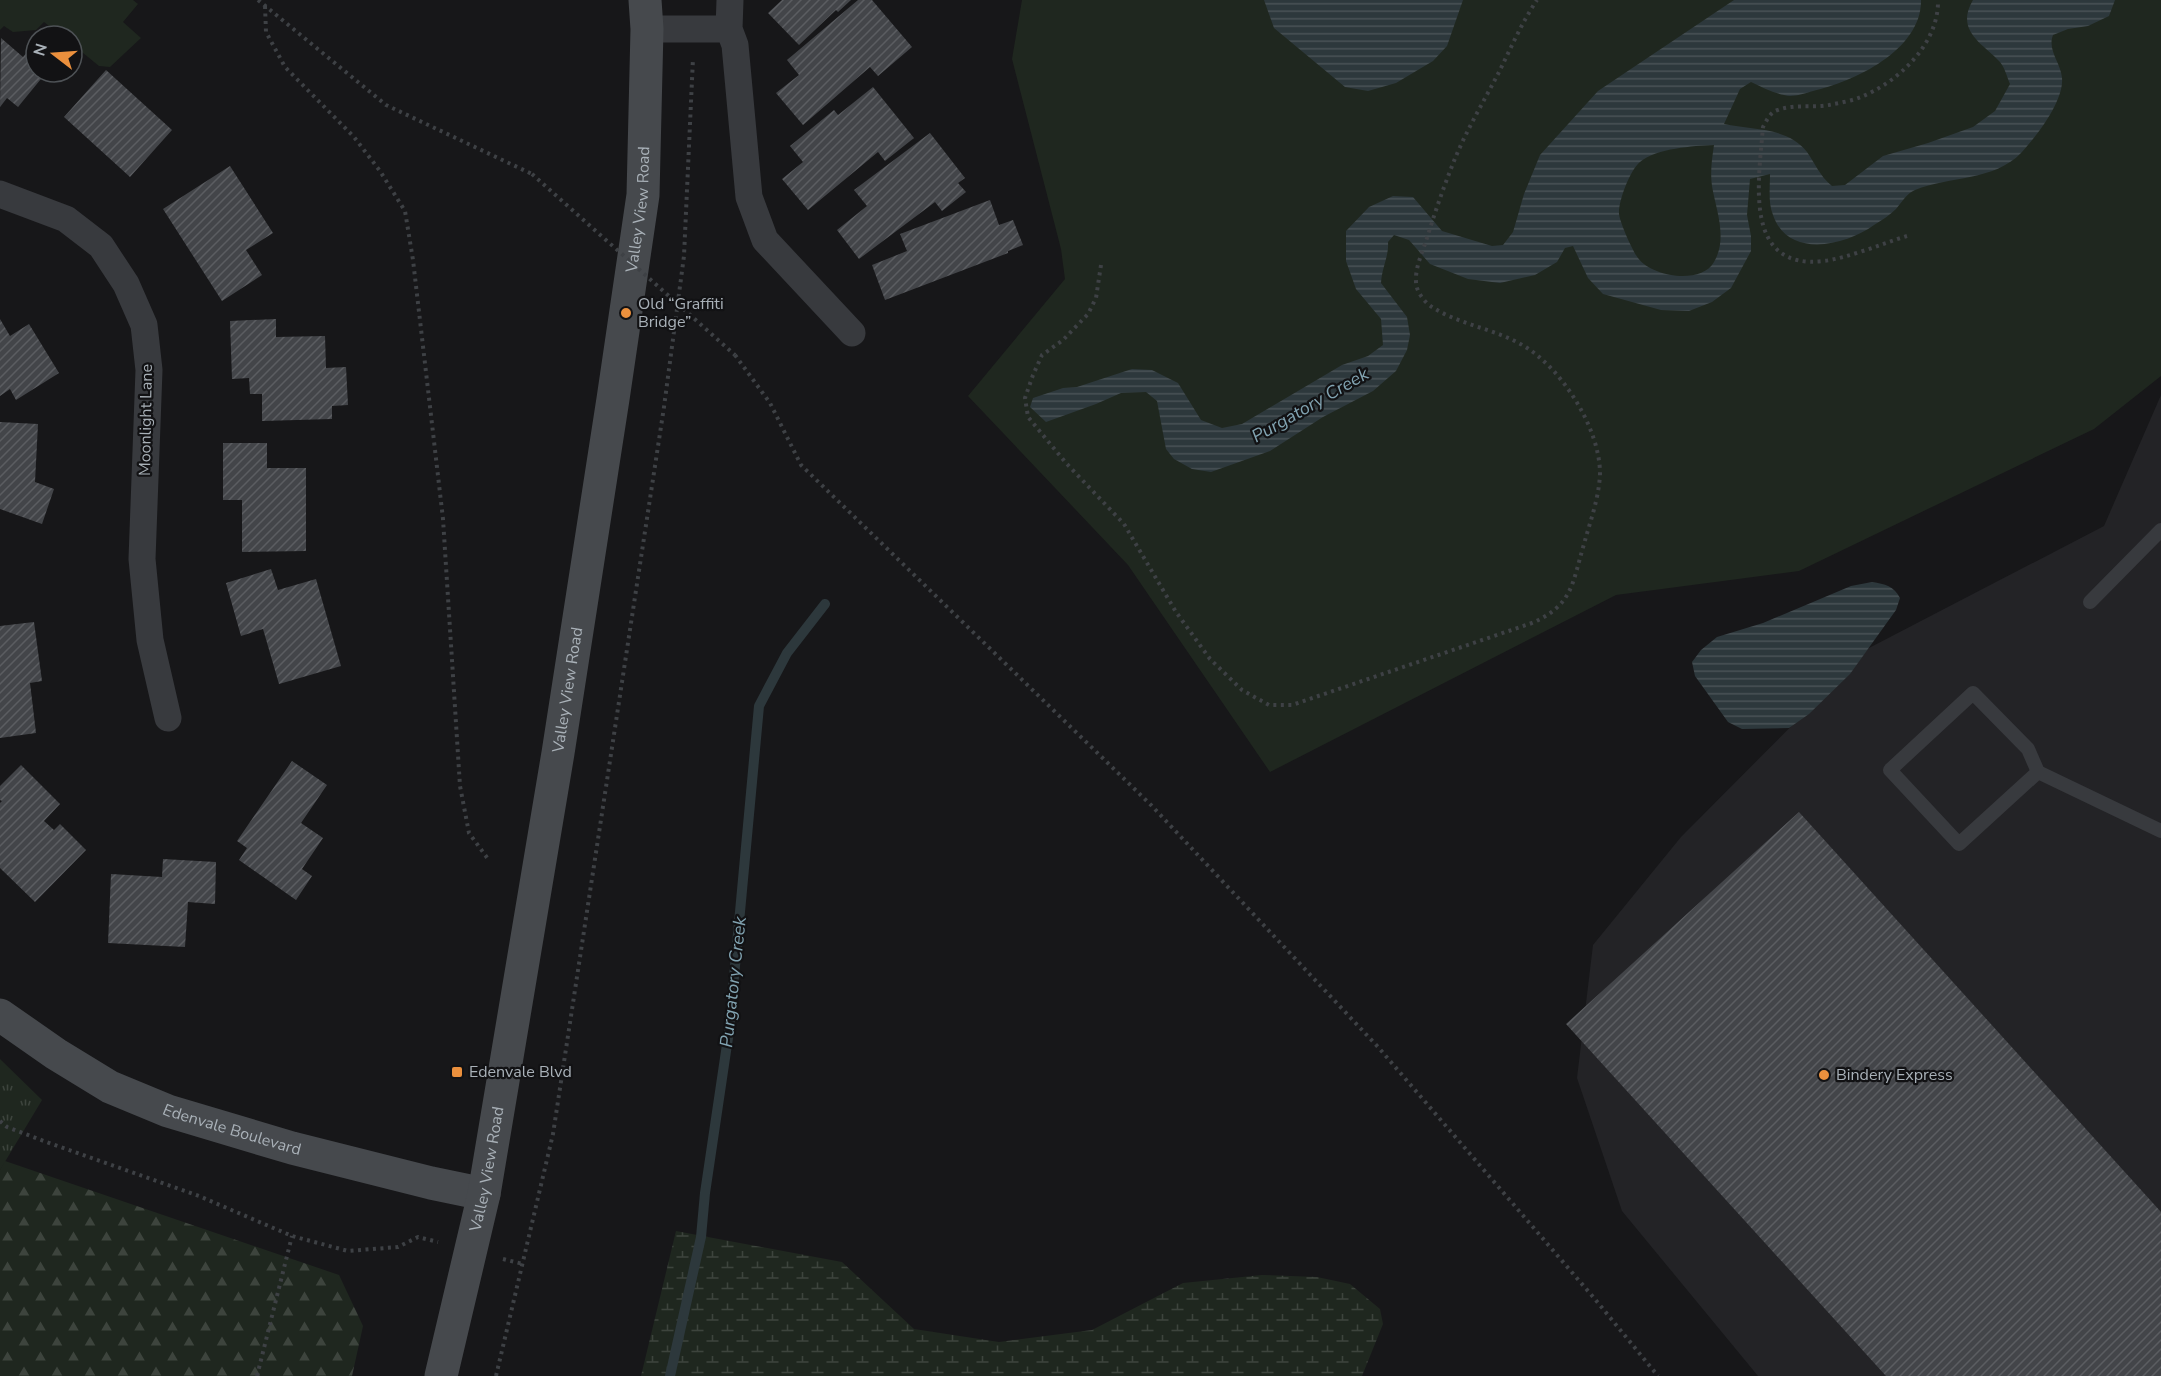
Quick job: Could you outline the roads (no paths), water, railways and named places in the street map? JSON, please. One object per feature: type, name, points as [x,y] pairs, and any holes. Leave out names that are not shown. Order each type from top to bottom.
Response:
[{"type":"main road","name":"Valley View Road","points":[[441,1376],[484,1194],[558,753],[643,195],[646,15]]},
{"type":"main road","name":"Edenvale Boulevard","points":[[0,1015],[56,1054],[110,1087],[168,1111],[292,1148],[484,1194]]},
{"type":"street","points":[[730,0],[729,29],[735,45],[749,197],[755,219],[765,240],[852,333]]},
{"type":"street","points":[[646,15],[692,29],[729,29]]},
{"type":"street","name":"Moonlight Lane","points":[[0,194],[66,219],[101,246],[126,284],[144,325],[149,370],[142,559],[150,640],[168,718]]},
{"type":"lane","points":[[2090,602],[2161,530]]},
{"type":"lane","points":[[2038,772],[1959,844],[1890,770],[1973,693],[2028,749],[2038,772],[2161,831]]},
{"type":"water","points":[[1264,0],[1463,0],[1447,46],[1433,61],[1396,83],[1368,91],[1345,87],[1274,28]]},
{"type":"water","points":[[1734,0],[1921,0],[1918,18],[1910,34],[1883,61],[1847,80],[1796,96],[1781,94],[1751,82],[1740,89],[1724,124],[1769,131],[1790,138],[1807,152],[1832,186],[1845,185],[1883,156],[1973,127],[1995,111],[2010,84],[2000,62],[1973,36],[1969,28],[1968,11],[1973,0],[2115,0],[2109,16],[2088,26],[2068,29],[2053,35],[2053,51],[2062,78],[2059,97],[2048,118],[2027,146],[2010,162],[1998,169],[1912,191],[1896,209],[1862,232],[1833,243],[1818,244],[1804,243],[1791,238],[1780,229],[1770,205],[1770,174],[1750,179],[1747,215],[1751,251],[1731,288],[1712,302],[1689,311],[1661,310],[1603,294],[1588,278],[1573,246],[1565,248],[1557,262],[1535,275],[1500,283],[1468,279],[1430,264],[1409,240],[1394,235],[1388,242],[1381,283],[1407,317],[1410,335],[1407,350],[1396,371],[1373,391],[1323,417],[1270,451],[1211,472],[1192,469],[1174,459],[1166,449],[1157,401],[1146,392],[1121,393],[1046,422],[1030,407],[1033,398],[1063,388],[1077,387],[1132,369],[1152,370],[1178,383],[1201,420],[1222,428],[1242,424],[1342,365],[1368,356],[1383,345],[1381,319],[1356,289],[1346,261],[1346,231],[1369,207],[1393,196],[1413,197],[1442,231],[1492,246],[1503,245],[1513,232],[1524,194],[1540,155],[1598,91]],"holes":[[[1714,145],[1711,181],[1721,234],[1714,262],[1699,274],[1688,276],[1676,276],[1654,270],[1645,265],[1636,255],[1619,216],[1619,207],[1629,178],[1636,166],[1647,157],[1676,149]]]},
{"type":"water","points":[[1872,582],[1885,585],[1895,591],[1900,598],[1896,610],[1850,674],[1809,714],[1789,728],[1742,729],[1728,722],[1695,676],[1692,662],[1701,650],[1717,637],[1763,623],[1851,586]]},
{"type":"waterway","name":"Purgatory Creek","points":[[670,1376],[701,1237],[705,1193],[729,1031],[759,706],[787,653],[825,604]]},
{"type":"place","name":"Old “Graffiti Bridge”","points":[[626,313]]},
{"type":"place","name":"Edenvale Blvd","points":[[457,1072]]},
{"type":"place","name":"Bindery Express","points":[[1824,1075]]}]
